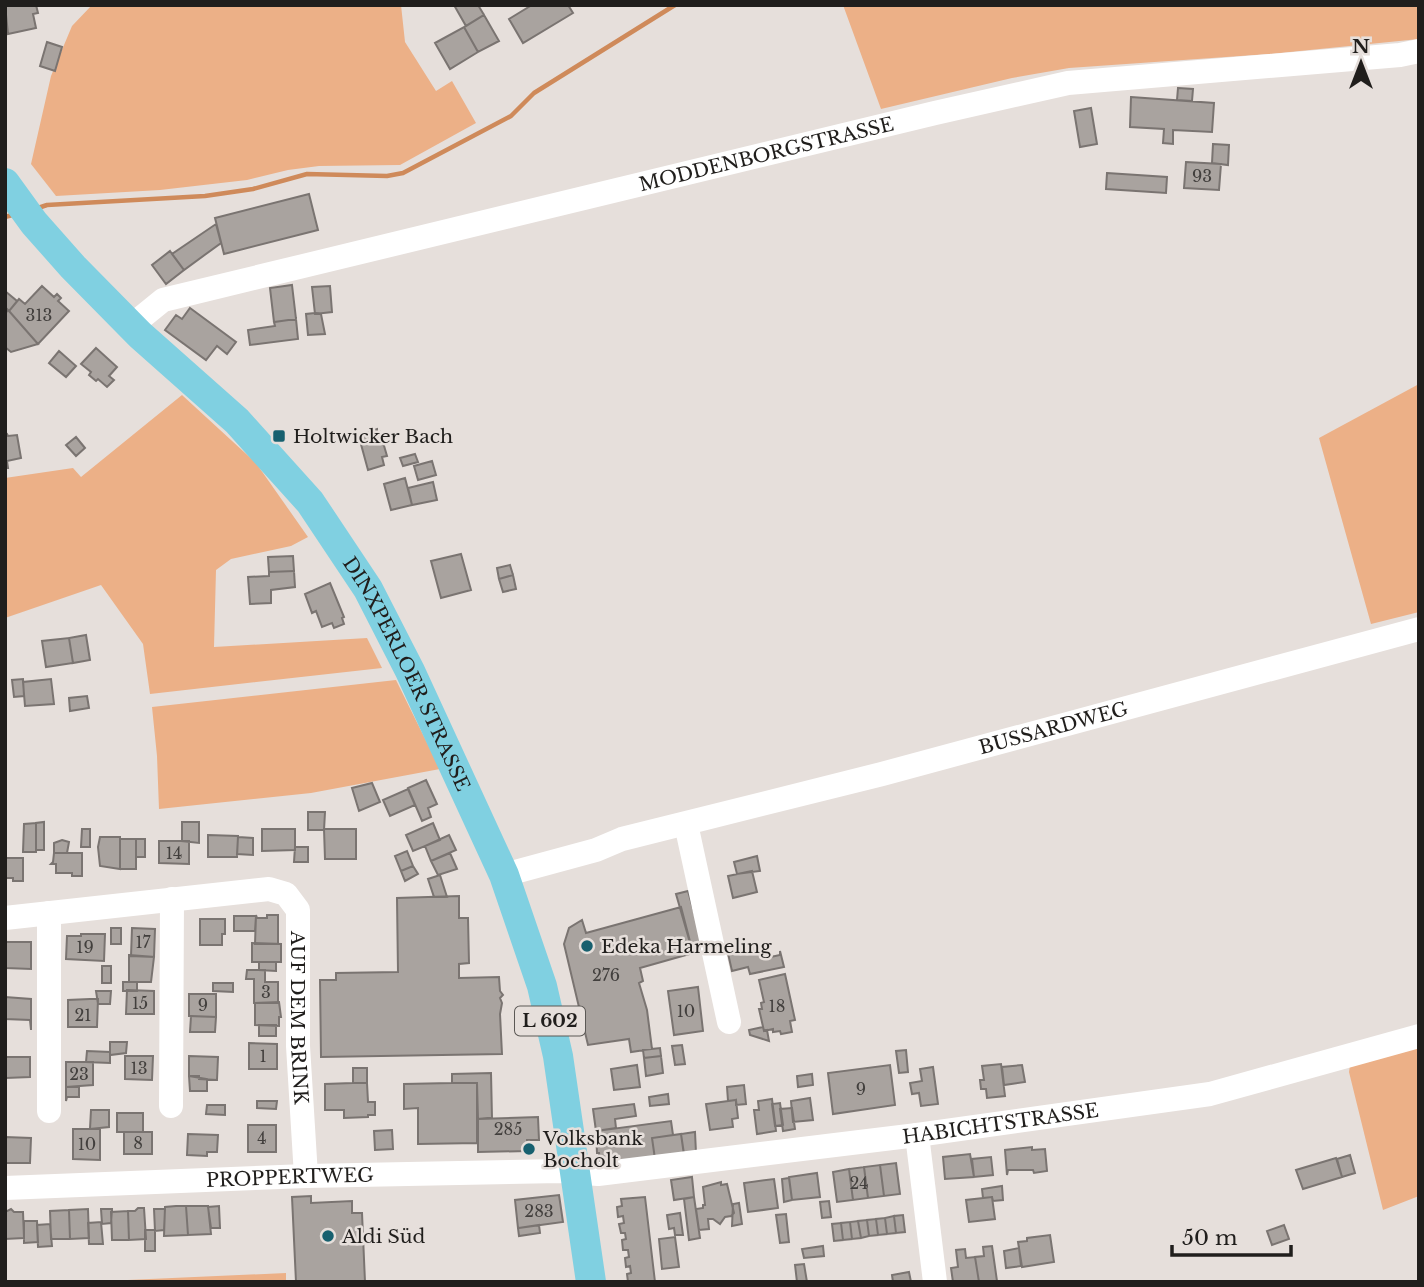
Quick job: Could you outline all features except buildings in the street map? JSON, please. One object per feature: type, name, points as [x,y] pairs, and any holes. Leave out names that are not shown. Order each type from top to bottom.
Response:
[{"type":"main road","name":"DINXPERLOER STRASSE","points":[[11,191],[34,223],[73,267],[131,326],[237,421],[310,502],[344,549],[368,589],[410,671],[504,875],[542,986],[558,1056],[591,1282]]},
{"type":"street","name":"MODDENBORGSTRASSE","points":[[131,326],[163,300],[1068,83],[1400,55],[1419,51]]},
{"type":"street","name":"BUSSARDWEG","points":[[504,875],[596,850],[622,839],[882,774],[1419,629]]},
{"type":"street","points":[[686,824],[729,1022]]},
{"type":"street","name":"AUF DEM BRINK","points":[[5,918],[269,889],[286,894],[299,910],[298,1046],[306,1176]]},
{"type":"street","points":[[171,1107],[172,900]]},
{"type":"street","points":[[48,913],[48,1111]]},
{"type":"street","name":"HABICHTSTRASSE","points":[[575,1172],[598,1174],[917,1135],[1210,1094],[1419,1036]]},
{"type":"street","points":[[917,1135],[935,1282]]},
{"type":"street","name":"PROPPERTWEG","points":[[5,1188],[306,1176],[575,1172]]},
{"type":"shaded area","points":[[92,5],[401,5],[405,42],[436,91],[452,81],[476,123],[400,165],[319,166],[247,180],[160,190],[56,196],[31,164],[51,76],[72,26]]},
{"type":"shaded area","points":[[843,5],[1419,5],[1419,39],[1269,54],[1069,68],[1012,78],[881,109]]},
{"type":"shaded area","points":[[1419,384],[1419,612],[1371,624],[1319,438]]},
{"type":"shaded area","points":[[182,395],[256,463],[308,537],[291,546],[231,559],[216,570],[214,647],[367,638],[382,668],[150,694],[143,644],[101,585],[5,618],[5,478],[73,468],[81,477]]},
{"type":"shaded area","points":[[396,680],[440,769],[311,793],[159,809],[152,707]]},
{"type":"shaded area","points":[[1419,1042],[1419,1196],[1383,1210],[1349,1072],[1350,1065]]},
{"type":"shaded area","points":[[286,1273],[286,1282],[83,1282]]},
{"type":"waterway","name":"Holtwicker Bach","points":[[38,208],[47,205],[205,196],[253,189],[307,174],[387,176],[403,173],[511,116],[534,93],[675,5]]},
{"type":"waterway","name":"Holtwicker Bach","points":[[5,217],[16,214]]},
{"type":"place","name":"Holtwicker Bach","points":[[279,436]]},
{"type":"place","name":"Edeka Harmeling","points":[[587,946]]},
{"type":"place","name":"Volksbank Bocholt","points":[[529,1149]]},
{"type":"place","name":"Aldi Süd","points":[[328,1236]]}]
